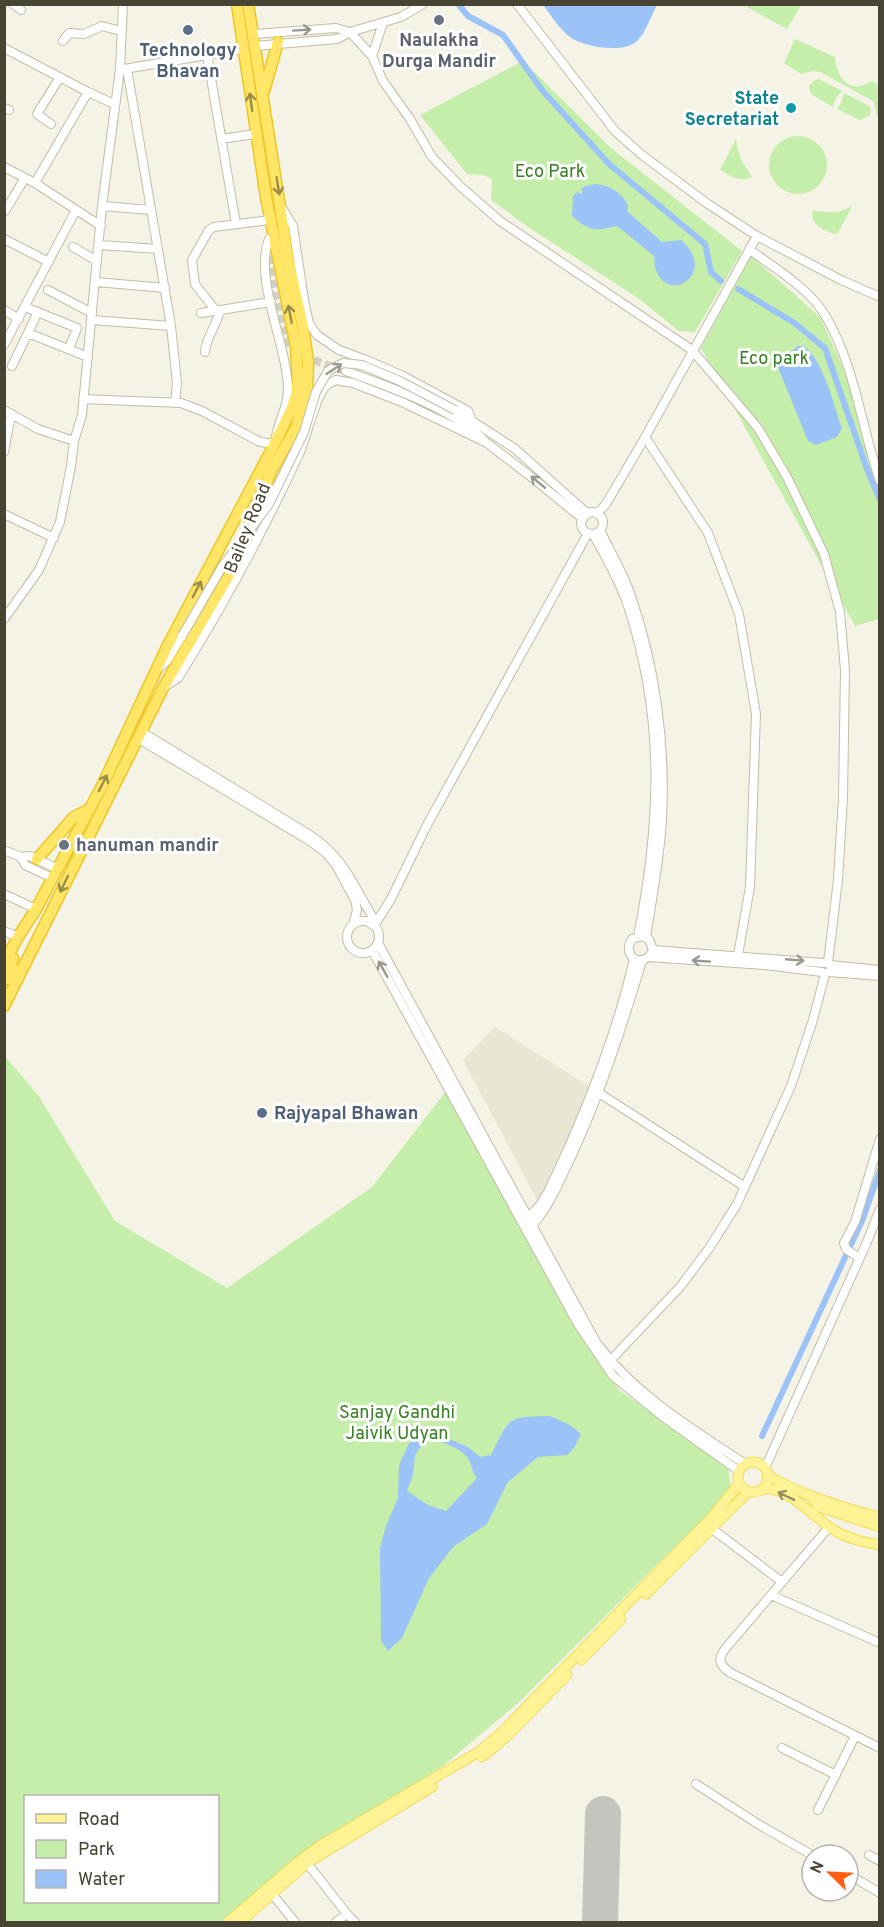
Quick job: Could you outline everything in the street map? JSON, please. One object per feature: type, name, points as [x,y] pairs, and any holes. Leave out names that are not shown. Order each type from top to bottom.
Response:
[{"type":"highway","name":"Bailey Road","points":[[5,960],[35,911],[102,786],[156,671],[291,410],[298,381],[296,346],[271,236],[237,4]]},
{"type":"highway","name":"Bailey Road","points":[[4,1006],[163,688],[238,560],[257,502],[296,428],[307,390],[308,362],[303,327],[288,258],[248,4]]},
{"type":"highway","points":[[263,93],[278,42]]},
{"type":"highway","points":[[256,138],[262,153],[267,152],[268,124]]},
{"type":"highway","points":[[37,859],[74,818],[88,810]]},
{"type":"highway","points":[[35,911],[7,972],[7,979],[12,977],[42,928]]},
{"type":"main road","points":[[228,1923],[321,1845],[480,1751],[711,1518],[739,1484],[742,1468],[754,1462],[777,1481],[811,1496],[879,1517]]},
{"type":"main road","points":[[761,1490],[768,1480],[766,1471]]},
{"type":"main road","points":[[739,1484],[748,1492],[767,1488],[774,1490],[792,1498],[829,1527],[849,1538],[879,1545]]},
{"type":"main road","points":[[240,1923],[307,1863],[458,1772],[493,1748],[748,1492]]},
{"type":"main road","points":[[811,1496],[822,1508]]},
{"type":"main road","points":[[809,1510],[822,1508],[879,1527]]},
{"type":"street","points":[[14,4],[21,10]]},
{"type":"street","points":[[114,4],[123,7],[121,31],[124,69],[171,326],[177,383],[175,403]]},
{"type":"street","points":[[255,46],[278,42],[337,39],[350,32],[401,17],[423,4]]},
{"type":"street","points":[[517,4],[620,136],[681,184],[757,236],[879,297]]},
{"type":"street","points":[[372,56],[383,23]]},
{"type":"street","points":[[63,41],[69,33],[84,34],[99,26],[121,31]]},
{"type":"street","points":[[253,34],[336,28],[350,32],[372,56],[383,81],[410,119],[432,157],[466,191],[500,221],[692,350],[758,428],[788,477],[824,554],[840,612],[845,670],[843,798],[838,880],[826,968],[813,1020],[791,1086],[746,1186],[725,1224],[699,1262],[608,1364]]},
{"type":"street","points":[[4,48],[114,104]]},
{"type":"street","points":[[124,69],[243,49]]},
{"type":"street","points":[[207,55],[236,224]]},
{"type":"street","points":[[4,619],[39,570],[60,522],[66,496],[74,441],[82,415],[114,104],[124,69]]},
{"type":"street","points":[[51,124],[37,114],[60,77]]},
{"type":"street","points":[[35,183],[88,92]]},
{"type":"street","points":[[221,139],[256,138]]},
{"type":"street","points":[[4,167],[35,183],[101,226]]},
{"type":"street","points":[[4,211],[25,178]]},
{"type":"street","points":[[102,206],[151,210]]},
{"type":"street","points":[[281,207],[293,226],[305,306],[309,323],[317,335],[339,350],[403,376],[468,411],[472,421]]},
{"type":"street","points":[[4,345],[76,210]]},
{"type":"street","points":[[205,352],[207,339],[217,323],[218,311],[195,284],[192,258],[211,228],[270,220]]},
{"type":"street","points":[[270,256],[271,236]]},
{"type":"street","points":[[83,399],[175,403],[194,407],[260,442],[275,444],[276,427],[285,407],[288,392],[287,373],[266,276],[265,250],[271,236]]},
{"type":"street","points":[[642,936],[656,820],[654,733],[644,667],[627,602],[594,532],[582,526],[589,516],[606,504],[757,236]]},
{"type":"street","points":[[4,239],[49,262]]},
{"type":"street","points":[[99,244],[158,249]]},
{"type":"street","points":[[73,247],[98,261]]},
{"type":"street","points":[[749,249],[789,278],[824,314],[850,375],[879,481]]},
{"type":"street","points":[[96,282],[165,288]]},
{"type":"street","points":[[48,290],[92,317],[171,326]]},
{"type":"street","points":[[201,313],[271,302]]},
{"type":"street","points":[[25,308],[78,328],[69,349]]},
{"type":"street","points":[[4,310],[19,319]]},
{"type":"street","points":[[12,366],[38,312]]},
{"type":"street","points":[[28,333],[88,357]]},
{"type":"street","points":[[156,671],[167,662],[222,567],[269,504],[304,432],[316,392],[328,371],[343,363],[362,365],[400,381],[455,410],[505,442],[536,466],[589,516]]},
{"type":"street","points":[[346,371],[429,404],[475,432],[487,443]]},
{"type":"street","points":[[163,688],[178,678],[238,576],[279,498],[306,438],[320,396],[329,383],[343,380],[366,387],[487,443],[589,516],[603,521],[594,532],[432,816],[391,899],[373,925]]},
{"type":"street","points":[[4,452],[8,412],[38,429],[74,441]]},
{"type":"street","points":[[645,437],[708,533],[739,614],[756,714],[750,887],[738,955]]},
{"type":"street","points":[[499,451],[505,442]]},
{"type":"street","points":[[4,514],[54,538]]},
{"type":"street","points":[[140,736],[330,849],[341,862],[372,916],[373,925],[379,935],[378,943],[372,950],[361,954],[350,948],[347,936],[357,910],[356,900],[327,853],[140,736]]},
{"type":"street","points":[[4,850],[21,857],[30,856],[37,859],[55,873]]},
{"type":"street","points":[[21,857],[26,865],[55,873]]},
{"type":"street","points":[[4,894],[35,911]]},
{"type":"street","points":[[353,925],[362,922],[373,925]]},
{"type":"street","points":[[4,931],[18,937]]},
{"type":"street","points":[[642,936],[632,939],[628,946],[629,953],[645,957],[879,970]]},
{"type":"street","points":[[527,1224],[554,1193],[599,1093],[651,942],[642,936]]},
{"type":"street","points":[[378,943],[578,1324],[615,1372],[662,1416],[742,1468]]},
{"type":"street","points":[[372,950],[527,1224]]},
{"type":"street","points":[[645,957],[738,955],[879,976]]},
{"type":"street","points":[[527,1224],[548,1192],[593,1092],[626,996],[645,957]]},
{"type":"street","points":[[599,1093],[746,1186]]},
{"type":"street","points":[[859,1258],[848,1251],[844,1242],[855,1222],[879,1139]]},
{"type":"street","points":[[766,1471],[879,1209]]},
{"type":"street","points":[[601,1354],[625,1346]]},
{"type":"street","points":[[615,1372],[625,1346]]},
{"type":"street","points":[[829,1527],[724,1649],[720,1659],[721,1664],[729,1671],[879,1748]]},
{"type":"street","points":[[711,1528],[782,1582]]},
{"type":"street","points":[[771,1595],[879,1642]]},
{"type":"street","points":[[818,1810],[855,1736]]},
{"type":"street","points":[[782,1748],[836,1775]]},
{"type":"street","points":[[696,1784],[800,1848]]},
{"type":"street","points":[[869,1855],[879,1861]]},
{"type":"street","points":[[307,1863],[356,1923]]},
{"type":"street","points":[[860,1881],[879,1893]]},
{"type":"street","points":[[272,1894],[295,1923]]},
{"type":"street","points":[[336,1923],[347,1914]]},
{"type":"shaded area","points":[[495,1027],[592,1088],[538,1202],[463,1060]]},
{"type":"green space","points":[[801,4],[787,29],[747,7],[748,5]]},
{"type":"green space","points":[[795,39],[835,57],[842,78],[851,85],[864,85],[872,81],[879,85],[879,119],[873,101],[820,72],[812,71],[801,74],[784,63]]},
{"type":"green space","name":"Eco Park","points":[[523,61],[612,149],[742,251],[695,332],[679,331],[638,298],[528,227],[491,200],[492,179],[483,175],[467,174],[420,115]]},
{"type":"green space","points":[[819,79],[842,91],[833,107],[811,94],[809,86]]},
{"type":"green space","points":[[844,93],[869,106],[871,110],[869,116],[860,120],[837,109]]},
{"type":"green space","points":[[792,136],[804,136],[819,144],[827,159],[827,171],[819,186],[804,194],[792,194],[777,186],[769,171],[769,159],[777,144]]},
{"type":"green space","points":[[736,139],[741,160],[752,177],[748,179],[736,178],[720,170]]},
{"type":"green space","points":[[852,206],[838,233],[834,234],[821,228],[813,219],[813,210],[833,212]]},
{"type":"green space","name":"Eco park","points":[[751,256],[820,317],[848,378],[879,473],[879,619],[855,626],[701,348]]},
{"type":"green space","name":"Sanjay Gandhi Jaivik Udyan","points":[[4,1055],[38,1095],[115,1221],[227,1288],[372,1187],[447,1090],[557,1288],[619,1390],[728,1466],[731,1491],[518,1703],[443,1766],[287,1866],[227,1922],[5,1922]]},
{"type":"water","points":[[543,5],[657,5],[646,29],[637,41],[623,47],[604,48],[584,44],[570,37]]},
{"type":"water","points":[[595,184],[606,186],[618,193],[628,205],[627,211],[662,242],[681,240],[691,252],[695,264],[693,273],[687,280],[679,285],[670,285],[662,280],[655,268],[654,256],[617,226],[603,229],[588,228],[572,216],[573,196],[578,192],[580,194],[583,192],[581,189],[586,186]]},
{"type":"water","points":[[798,346],[804,346],[817,362],[842,428],[837,437],[816,445],[808,441],[777,365]]},
{"type":"water","points":[[550,1416],[570,1425],[581,1434],[574,1448],[567,1455],[538,1457],[508,1482],[487,1524],[454,1546],[429,1578],[402,1638],[388,1651],[381,1641],[380,1548],[386,1526],[398,1498],[399,1465],[408,1445],[419,1433],[430,1431],[468,1447],[480,1457],[491,1455],[506,1426],[511,1422],[525,1417]],"holes":[[[426,1436],[456,1448],[466,1456],[477,1478],[446,1511],[428,1505],[407,1491],[413,1475],[415,1456]]]},
{"type":"waterway","points":[[458,4],[468,16],[503,35],[542,90],[609,164],[705,244],[711,272],[721,281]]},
{"type":"waterway","points":[[738,289],[793,322],[825,348],[880,500]]},
{"type":"waterway","points":[[762,1436],[862,1221],[880,1170]]},
{"type":"runway","points":[[600,1922],[603,1814]]},
{"type":"tunnel","points":[[270,256],[284,337],[304,355],[346,371]]},
{"type":"place","name":"Naulakha Durga Mandir","points":[[439,20]]},
{"type":"place","name":"Technology Bhavan","points":[[188,30]]},
{"type":"place","name":"State Secretariat","points":[[791,108]]},
{"type":"place","name":"hanuman mandir","points":[[64,845]]},
{"type":"place","name":"Rajyapal Bhawan","points":[[262,1113]]}]
